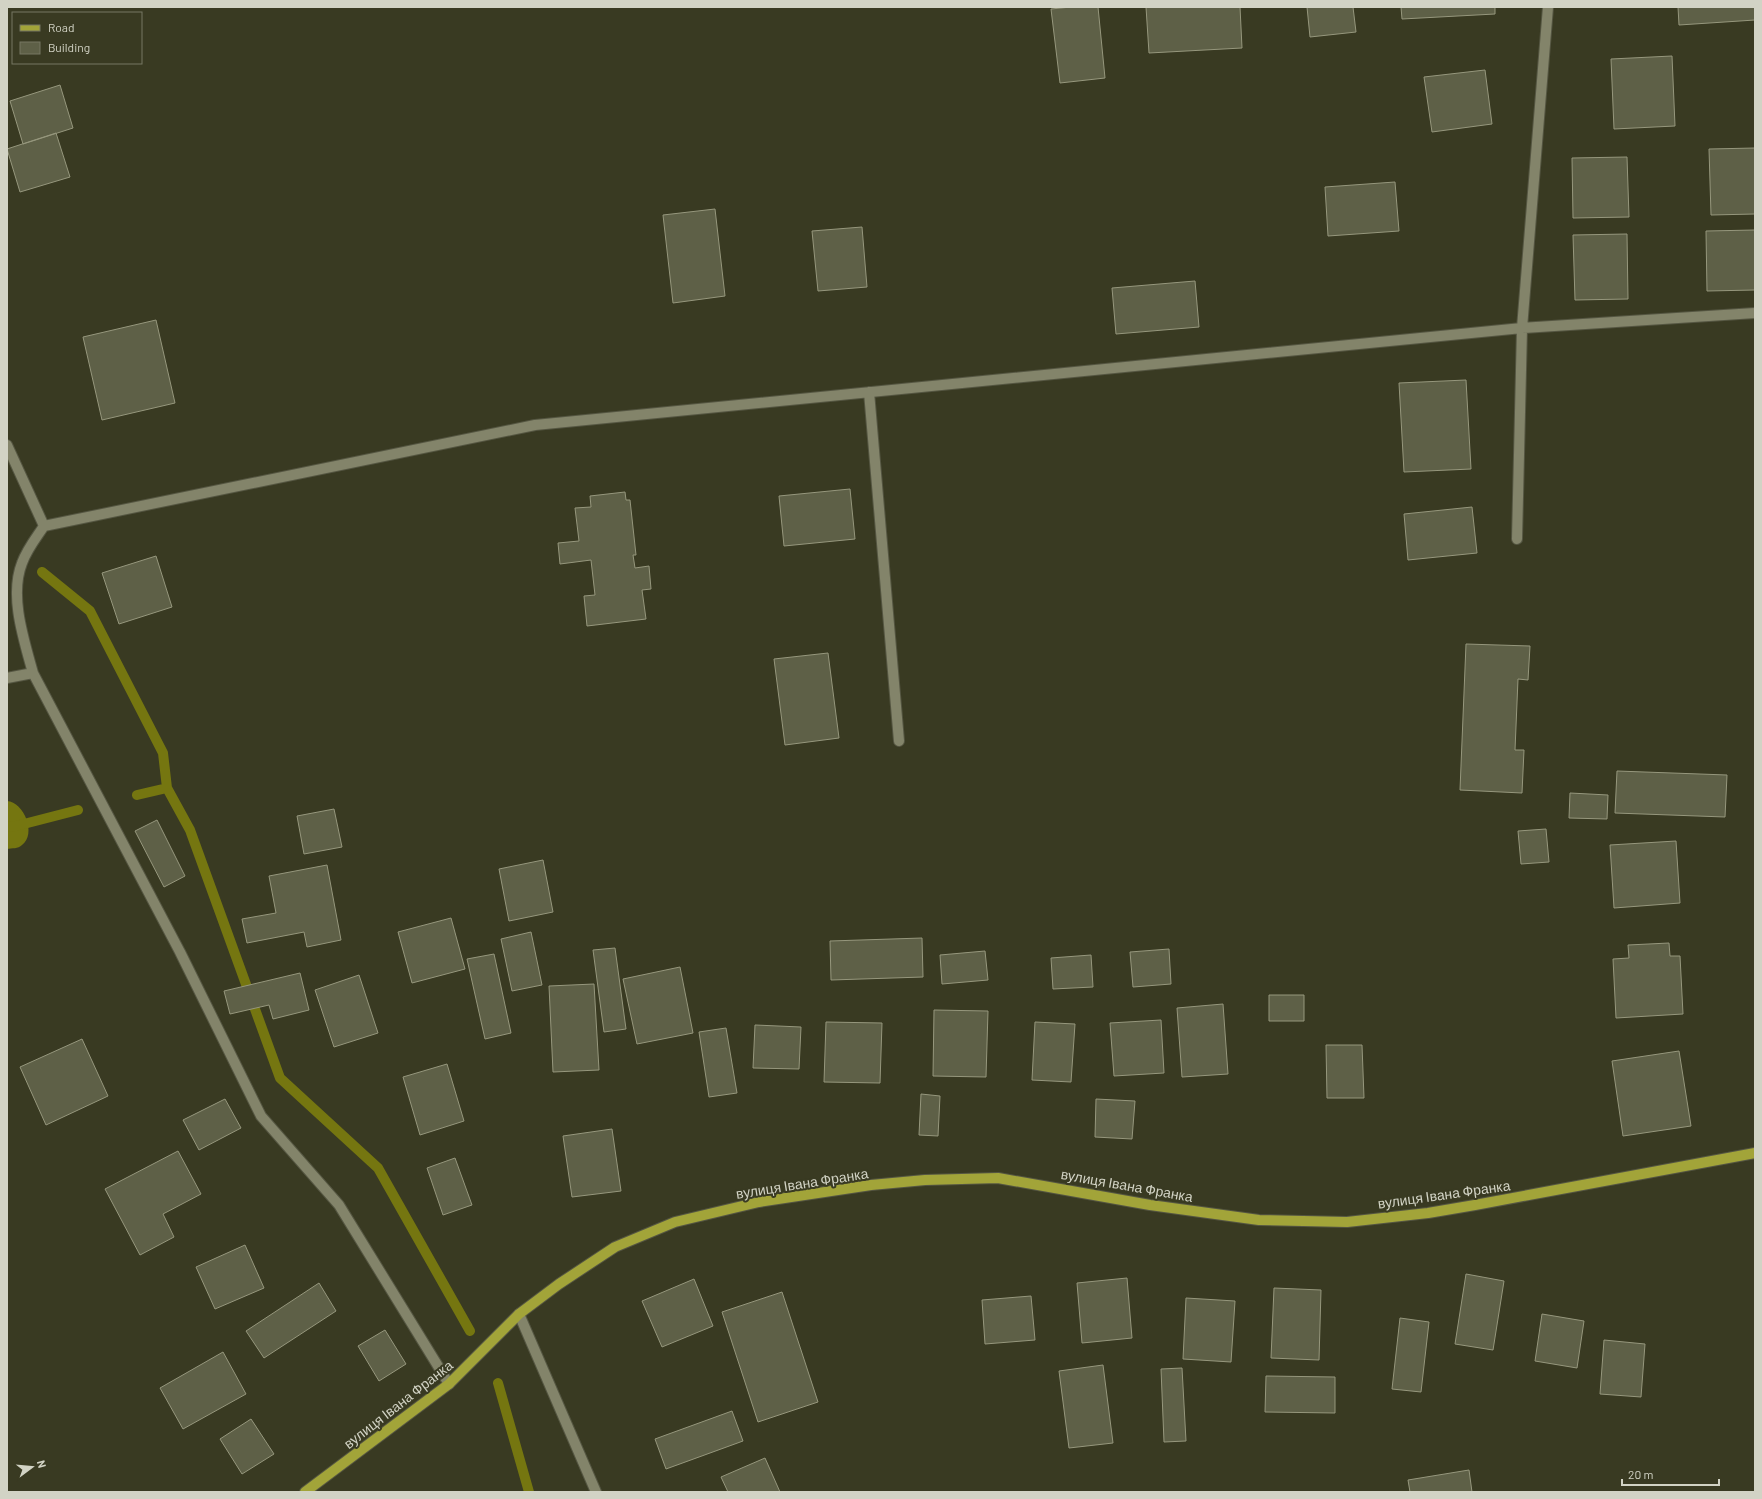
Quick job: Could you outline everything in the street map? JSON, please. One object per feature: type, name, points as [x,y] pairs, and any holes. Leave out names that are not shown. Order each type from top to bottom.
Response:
[{"type":"main road","name":"вулиця Івана Франка","points":[[305,1492],[449,1384],[519,1314],[559,1284],[615,1247],[675,1222],[758,1202],[870,1185],[925,1180],[998,1178],[1150,1205],[1259,1220],[1347,1222],[1428,1213],[1755,1153]]},
{"type":"street","points":[[1517,539],[1522,328],[1548,7]]},
{"type":"street","points":[[449,1384],[339,1206],[261,1116],[180,952],[33,672],[23,639],[16,597],[21,564],[28,550],[44,526],[535,425],[1522,328],[1755,313]]},
{"type":"street","points":[[869,392],[899,741]]},
{"type":"street","points":[[7,445],[44,526]]},
{"type":"street","points":[[7,678],[33,672]]},
{"type":"street","points":[[519,1314],[596,1492]]},
{"type":"shaded area","points":[[7,801],[19,807],[23,812],[28,827],[26,840],[17,848],[7,849]]},
{"type":"building","points":[[1098,7],[1105,78],[1060,83],[1051,9]]},
{"type":"building","points":[[1146,7],[1240,7],[1242,48],[1149,53]]},
{"type":"building","points":[[1307,7],[1353,7],[1356,32],[1310,37]]},
{"type":"building","points":[[1401,7],[1495,7],[1495,14],[1402,19]]},
{"type":"building","points":[[1678,7],[1755,7],[1755,20],[1679,25]]},
{"type":"building","points":[[1672,56],[1675,126],[1614,129],[1611,59]]},
{"type":"building","points":[[1485,70],[1492,124],[1432,132],[1424,77]]},
{"type":"building","points":[[60,85],[73,128],[23,144],[10,101]]},
{"type":"building","points":[[56,133],[70,177],[20,192],[7,149]]},
{"type":"building","points":[[1755,148],[1755,214],[1711,215],[1709,149]]},
{"type":"building","points":[[1627,157],[1629,217],[1573,218],[1572,158]]},
{"type":"building","points":[[1395,182],[1399,231],[1328,236],[1325,187]]},
{"type":"building","points":[[715,209],[725,296],[673,303],[663,215]]},
{"type":"building","points":[[862,227],[867,287],[818,291],[812,231]]},
{"type":"building","points":[[1755,230],[1755,290],[1707,291],[1706,231]]},
{"type":"building","points":[[1627,234],[1628,299],[1575,300],[1573,235]]},
{"type":"building","points":[[1195,281],[1199,327],[1116,334],[1112,288]]},
{"type":"building","points":[[156,320],[175,403],[102,420],[83,337]]},
{"type":"building","points":[[1466,380],[1471,469],[1404,472],[1399,383]]},
{"type":"building","points":[[850,489],[855,539],[784,546],[779,496]]},
{"type":"building","points":[[625,492],[626,500],[630,500],[636,555],[633,555],[635,568],[649,566],[651,589],[642,590],[646,619],[587,626],[584,596],[595,595],[591,560],[560,564],[558,543],[579,541],[575,508],[591,507],[590,496]]},
{"type":"building","points":[[1472,507],[1477,553],[1408,560],[1404,514]]},
{"type":"building","points":[[156,556],[172,607],[119,624],[102,573]]},
{"type":"building","points":[[1466,644],[1530,646],[1528,680],[1518,679],[1515,750],[1524,750],[1522,793],[1460,790]]},
{"type":"building","points":[[828,653],[839,738],[785,745],[774,659]]},
{"type":"building","points":[[1617,771],[1727,775],[1725,817],[1615,813]]},
{"type":"building","points":[[1570,793],[1608,795],[1607,819],[1569,818]]},
{"type":"building","points":[[334,809],[342,847],[304,854],[297,816]]},
{"type":"building","points":[[157,820],[185,876],[164,887],[135,831]]},
{"type":"building","points":[[1546,829],[1549,862],[1521,864],[1518,831]]},
{"type":"building","points":[[1676,841],[1680,903],[1614,908],[1610,845]]},
{"type":"building","points":[[543,860],[553,912],[509,921],[499,869]]},
{"type":"building","points":[[327,865],[341,940],[307,947],[304,932],[247,943],[242,919],[276,913],[269,876]]},
{"type":"building","points":[[451,918],[465,969],[412,983],[398,932]]},
{"type":"building","points":[[531,932],[542,985],[512,991],[501,939]]},
{"type":"building","points":[[922,938],[923,977],[831,980],[830,941]]},
{"type":"building","points":[[1669,943],[1670,956],[1680,956],[1683,1014],[1616,1018],[1613,959],[1629,958],[1628,945]]},
{"type":"building","points":[[615,948],[626,1029],[604,1032],[593,950]]},
{"type":"building","points":[[1169,949],[1171,984],[1133,987],[1130,952]]},
{"type":"building","points":[[985,951],[988,980],[942,984],[940,955]]},
{"type":"building","points":[[494,954],[511,1033],[485,1039],[467,959]]},
{"type":"building","points":[[1091,955],[1093,987],[1053,989],[1051,958]]},
{"type":"building","points":[[680,967],[693,1033],[637,1044],[623,979]]},
{"type":"building","points":[[300,973],[309,1010],[273,1019],[269,1005],[230,1014],[224,991]]},
{"type":"building","points":[[359,975],[378,1033],[334,1047],[315,990]]},
{"type":"building","points":[[594,984],[599,1070],[553,1072],[549,986]]},
{"type":"building","points":[[1269,995],[1304,995],[1304,1021],[1269,1021]]},
{"type":"building","points":[[1223,1004],[1228,1074],[1182,1077],[1177,1008]]},
{"type":"building","points":[[934,1010],[988,1011],[986,1077],[933,1076]]},
{"type":"building","points":[[1161,1020],[1164,1073],[1114,1076],[1110,1023]]},
{"type":"building","points":[[826,1022],[882,1023],[880,1083],[824,1082]]},
{"type":"building","points":[[1035,1022],[1075,1024],[1071,1082],[1032,1080]]},
{"type":"building","points":[[755,1025],[801,1027],[799,1069],[753,1068]]},
{"type":"building","points":[[726,1028],[737,1093],[709,1097],[699,1032]]},
{"type":"building","points":[[82,1039],[108,1096],[46,1125],[20,1067]]},
{"type":"building","points":[[1326,1045],[1362,1045],[1364,1098],[1327,1098]]},
{"type":"building","points":[[1679,1051],[1691,1126],[1623,1136],[1612,1061]]},
{"type":"building","points":[[447,1064],[464,1121],[420,1135],[403,1077]]},
{"type":"building","points":[[921,1094],[940,1096],[938,1136],[919,1135]]},
{"type":"building","points":[[225,1099],[241,1128],[199,1150],[183,1120]]},
{"type":"building","points":[[1096,1099],[1135,1101],[1132,1139],[1095,1137]]},
{"type":"building","points":[[612,1129],[621,1191],[572,1197],[563,1136]]},
{"type":"building","points":[[178,1151],[201,1194],[163,1214],[174,1237],[140,1255],[105,1189]]},
{"type":"building","points":[[455,1158],[472,1205],[443,1215],[427,1168]]},
{"type":"building","points":[[245,1245],[264,1288],[215,1309],[196,1267]]},
{"type":"building","points":[[1466,1274],[1504,1281],[1493,1350],[1455,1344]]},
{"type":"building","points":[[1127,1278],[1132,1338],[1082,1343],[1077,1283]]},
{"type":"building","points":[[694,1279],[713,1326],[662,1347],[642,1301]]},
{"type":"building","points":[[319,1283],[336,1311],[264,1358],[246,1331]]},
{"type":"building","points":[[1274,1288],[1321,1290],[1319,1360],[1271,1358]]},
{"type":"building","points":[[782,1292],[818,1402],[758,1422],[722,1312]]},
{"type":"building","points":[[1031,1296],[1035,1340],[985,1344],[982,1300]]},
{"type":"building","points":[[1186,1298],[1235,1301],[1231,1362],[1183,1359]]},
{"type":"building","points":[[1542,1314],[1584,1321],[1577,1368],[1535,1361]]},
{"type":"building","points":[[1400,1318],[1429,1322],[1421,1392],[1392,1389]]},
{"type":"building","points":[[385,1330],[406,1364],[379,1381],[358,1346]]},
{"type":"building","points":[[1604,1340],[1645,1344],[1641,1397],[1600,1394]]},
{"type":"building","points":[[223,1352],[246,1394],[183,1429],[160,1388]]},
{"type":"building","points":[[1103,1365],[1113,1443],[1069,1448],[1059,1371]]},
{"type":"building","points":[[1182,1368],[1186,1441],[1164,1442],[1161,1369]]},
{"type":"building","points":[[1266,1376],[1335,1377],[1335,1413],[1265,1412]]},
{"type":"building","points":[[732,1411],[743,1441],[666,1469],[655,1439]]},
{"type":"building","points":[[251,1419],[274,1454],[242,1474],[220,1439]]},
{"type":"building","points":[[765,1458],[780,1492],[728,1492],[721,1477]]},
{"type":"building","points":[[1469,1470],[1472,1492],[1410,1492],[1408,1480]]},
{"type":"waterway","points":[[42,572],[90,611],[163,753],[167,788],[190,830],[280,1078],[378,1168],[470,1331]]},
{"type":"waterway","points":[[137,795],[167,788]]},
{"type":"waterway","points":[[7,827],[78,810]]},
{"type":"waterway","points":[[498,1383],[529,1492]]}]
